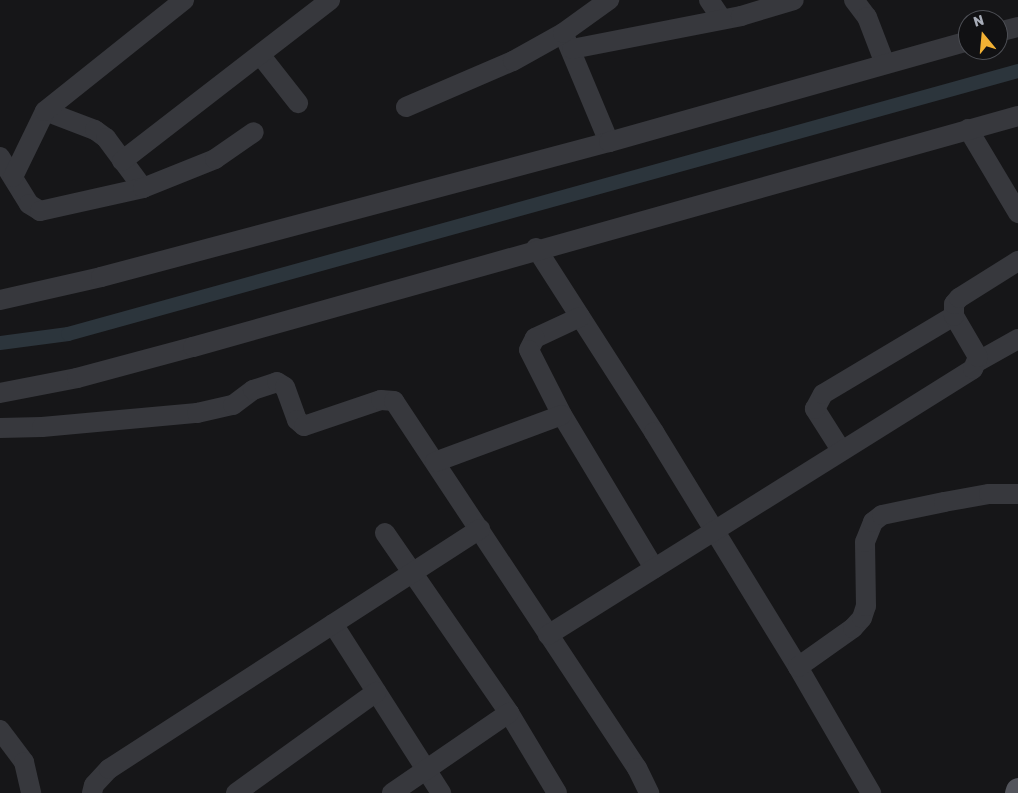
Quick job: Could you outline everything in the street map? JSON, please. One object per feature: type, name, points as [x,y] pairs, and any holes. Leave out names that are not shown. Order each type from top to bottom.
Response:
[{"type":"street","points":[[13,177],[46,111],[184,0]]},
{"type":"street","points":[[122,161],[261,56],[330,0]]},
{"type":"street","points":[[568,41],[609,0]]},
{"type":"street","points":[[709,0],[721,18]]},
{"type":"street","points":[[406,107],[513,61],[568,41],[762,11],[794,0]]},
{"type":"street","points":[[854,0],[867,17],[885,64]]},
{"type":"street","points":[[568,41],[609,142]]},
{"type":"street","points":[[0,300],[101,277],[609,142],[958,44]]},
{"type":"street","points":[[261,56],[298,103]]},
{"type":"street","points":[[46,111],[95,130],[143,188]]},
{"type":"street","points":[[0,393],[77,378],[192,347],[536,248],[829,170],[1018,116]]},
{"type":"street","points":[[968,129],[1018,213]]},
{"type":"street","points":[[0,157],[28,204],[40,211],[143,188],[215,159],[254,132]]},
{"type":"street","points":[[536,248],[798,667],[871,793]]},
{"type":"street","points":[[977,362],[975,351],[952,310],[959,298],[1018,261]]},
{"type":"street","points":[[841,450],[815,409],[823,394],[954,316]]},
{"type":"street","points":[[580,317],[530,344],[529,350],[562,415],[654,568]]},
{"type":"street","points":[[548,635],[713,529],[973,369],[977,362],[1018,339]]},
{"type":"street","points":[[0,428],[42,427],[197,413],[233,405],[253,390],[277,382],[285,387],[297,420],[304,426],[381,400],[394,401],[637,768],[649,793]]},
{"type":"street","points":[[435,462],[562,415]]},
{"type":"street","points":[[798,667],[854,628],[862,618],[866,606],[866,542],[873,522],[882,515],[944,502],[989,494],[1018,494]]},
{"type":"street","points":[[92,793],[94,784],[109,769],[480,529]]},
{"type":"street","points":[[385,533],[509,713],[557,793]]},
{"type":"street","points":[[334,624],[441,793]]},
{"type":"street","points":[[236,793],[376,692]]},
{"type":"street","points":[[392,793],[425,768],[509,713]]},
{"type":"street","points":[[4,741],[26,769],[31,793]]},
{"type":"waterway","points":[[0,343],[68,334],[1018,71]]}]
